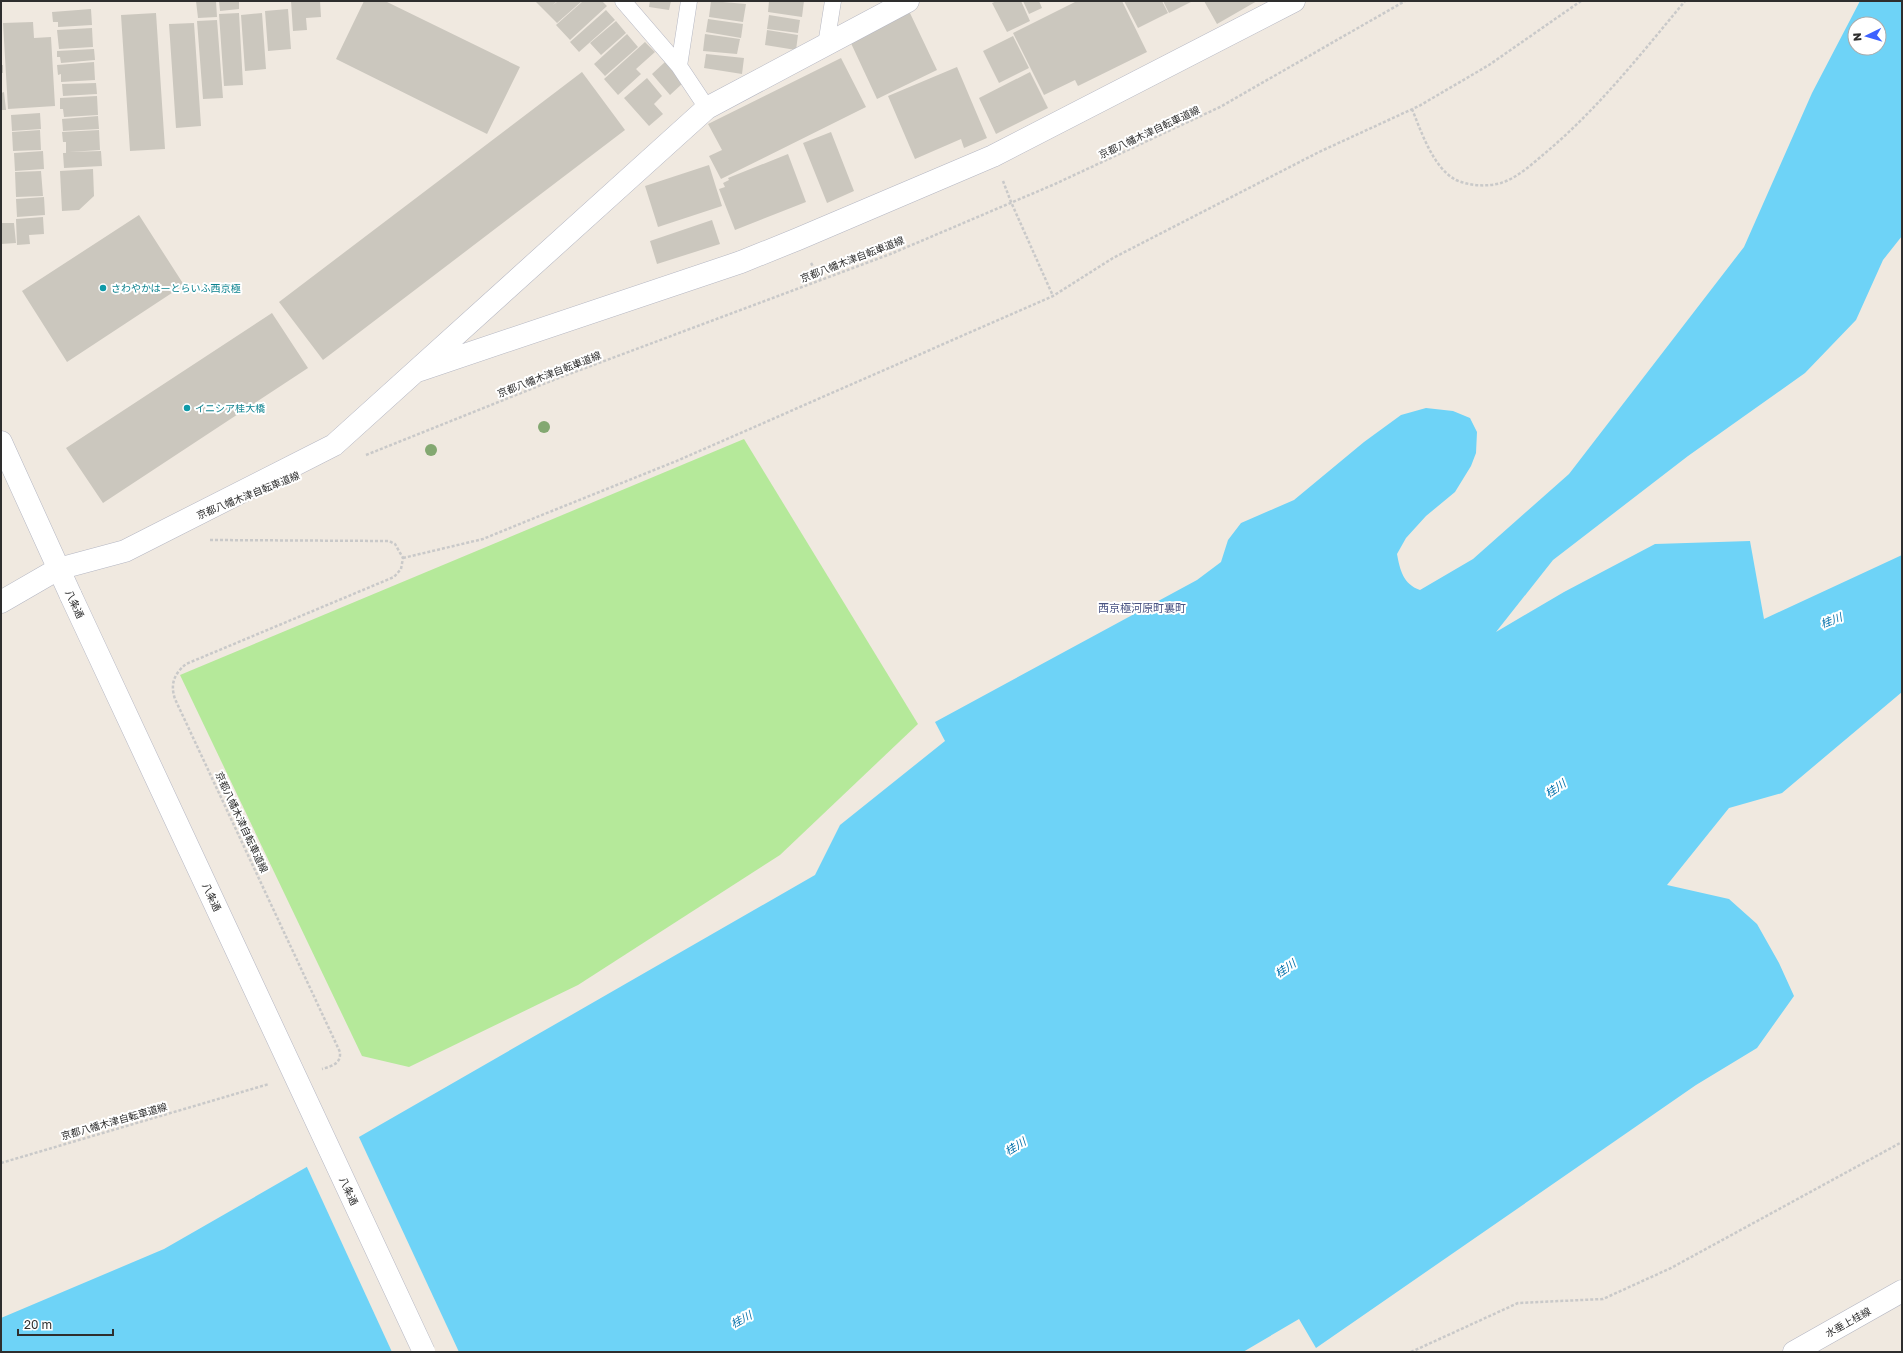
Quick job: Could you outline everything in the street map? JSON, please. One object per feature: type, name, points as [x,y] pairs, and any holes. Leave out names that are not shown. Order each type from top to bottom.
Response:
[{"type":"street","points":[[1,602],[58,568],[125,551],[334,445],[707,108],[908,1]]},
{"type":"street","points":[[412,373],[741,262],[994,156],[1294,1]]},
{"type":"street","name":"八条通","points":[[1,442],[58,568],[424,1352]]},
{"type":"street","name":"水垂上桂線","points":[[1794,1352],[1902,1291]]},
{"type":"lane","points":[[623,1],[679,66],[707,108]]},
{"type":"lane","points":[[679,66],[689,1]]},
{"type":"lane","points":[[826,44],[833,1]]},
{"type":"path","name":"京都八幡木津自転車道線","points":[[364,457],[556,379],[893,253],[1055,184],[1220,107],[1404,1]]},
{"type":"path","points":[[206,540],[389,541],[395,544],[403,558],[482,539],[679,460],[1054,296],[1120,254],[1320,152],[1412,109],[1489,65],[1581,1]]},
{"type":"path","points":[[1412,109],[1428,148],[1444,170],[1456,179],[1473,185],[1502,182],[1525,169],[1573,130],[1638,58],[1685,1]]},
{"type":"path","points":[[1007,192],[1054,296]]},
{"type":"path","name":"京都八幡木津自転車道線","points":[[319,1070],[336,1064],[339,1059],[340,1052],[176,699],[173,682],[174,677],[186,664],[394,577],[398,573],[403,558]]},
{"type":"path","name":"京都八幡木津自転車道線","points":[[1,1163],[274,1083]]},
{"type":"path","points":[[1411,1352],[1518,1303],[1603,1299],[1671,1268],[1902,1142]]},
{"type":"green space","points":[[744,439],[918,724],[780,855],[578,985],[409,1067],[362,1056],[180,675]]},
{"type":"water","name":"桂川","points":[[1860,1],[1902,1],[1902,236],[1883,260],[1856,320],[1805,373],[1688,456],[1553,560],[1496,632],[1564,592],[1655,544],[1750,541],[1764,619],[1902,555],[1902,692],[1782,793],[1729,808],[1667,885],[1729,899],[1757,924],[1779,963],[1794,996],[1757,1048],[1696,1085],[1316,1348],[1299,1319],[1243,1352],[1,1352],[1,1318],[164,1249],[815,875],[840,825],[945,741],[935,722],[1197,580],[1221,562],[1228,540],[1241,523],[1294,500],[1364,442],[1401,415],[1426,408],[1453,411],[1470,418],[1477,432],[1476,453],[1471,466],[1455,492],[1426,516],[1406,538],[1397,554],[1399,566],[1403,576],[1410,584],[1420,590],[1473,559],[1569,474],[1744,247],[1812,93],[1847,26],[1847,56],[1887,56],[1887,16],[1852,16]]},
{"type":"pier","points":[[358,1135],[459,1352],[392,1352],[306,1165]]},
{"type":"building","points":[[196,1],[216,1],[217,17],[198,18]]},
{"type":"building","points":[[219,1],[239,1],[239,9],[220,11]]},
{"type":"building","points":[[291,1],[320,1],[321,17],[306,18],[307,30],[293,31]]},
{"type":"building","points":[[364,1],[385,1],[520,67],[487,134],[336,59]]},
{"type":"building","points":[[535,1],[557,1],[553,5],[558,1],[582,1],[557,23]]},
{"type":"building","points":[[583,1],[602,1],[607,6],[570,40],[556,25]]},
{"type":"building","points":[[650,1],[671,1],[669,10],[649,7]]},
{"type":"building","points":[[711,1],[746,4],[743,22],[709,17]]},
{"type":"building","points":[[769,1],[804,1],[802,17],[768,12]]},
{"type":"building","points":[[997,1],[1021,1],[1030,21],[1007,32],[992,3]]},
{"type":"building","points":[[1023,1],[1039,1],[1042,8],[1029,14]]},
{"type":"building","points":[[1077,1],[1122,1],[1147,52],[1078,86],[1075,80],[1044,95],[1013,33]]},
{"type":"building","points":[[1124,1],[1162,1],[1168,13],[1138,28]]},
{"type":"building","points":[[1163,1],[1193,1],[1169,13]]},
{"type":"building","points":[[1204,1],[1257,1],[1217,24]]},
{"type":"building","points":[[91,9],[92,25],[58,27],[58,22],[53,22],[52,12]]},
{"type":"building","points":[[288,9],[291,49],[268,51],[265,11]]},
{"type":"building","points":[[606,10],[615,20],[579,52],[570,42]]},
{"type":"building","points":[[909,11],[937,70],[877,99],[849,39]]},
{"type":"building","points":[[156,13],[165,149],[130,151],[121,15]]},
{"type":"building","points":[[239,13],[243,85],[224,86],[219,14]]},
{"type":"building","points":[[262,13],[266,69],[245,71],[241,15]]},
{"type":"building","points":[[769,15],[800,20],[798,33],[767,29]]},
{"type":"building","points":[[708,19],[743,24],[741,38],[706,32]]},
{"type":"building","points":[[217,20],[223,98],[203,99],[197,21]]},
{"type":"building","points":[[616,21],[626,33],[601,55],[590,43]]},
{"type":"building","points":[[33,22],[34,38],[51,37],[55,106],[8,109],[3,23]]},
{"type":"building","points":[[194,23],[201,126],[176,128],[169,24]]},
{"type":"building","points":[[92,28],[93,47],[59,49],[57,30]]},
{"type":"building","points":[[767,30],[798,35],[796,50],[765,45]]},
{"type":"building","points":[[627,34],[638,47],[605,76],[594,64]]},
{"type":"building","points":[[705,34],[740,39],[737,54],[703,51]]},
{"type":"building","points":[[1013,36],[1029,68],[999,83],[983,51]]},
{"type":"building","points":[[645,42],[655,52],[636,69],[641,74],[618,95],[604,79]]},
{"type":"building","points":[[94,49],[95,60],[61,63],[60,57],[57,57],[57,51]]},
{"type":"building","points":[[706,54],[744,58],[742,74],[704,68]]},
{"type":"building","points":[[841,58],[866,107],[721,179],[709,156],[722,150],[708,124]]},
{"type":"building","points":[[94,62],[95,80],[61,82],[61,74],[58,75],[57,65]]},
{"type":"building","points":[[665,62],[683,83],[670,95],[652,74]]},
{"type":"building","points":[[1,65],[3,65],[3,73],[1,73]]},
{"type":"building","points":[[957,67],[987,138],[964,148],[961,139],[915,159],[888,96]]},
{"type":"building","points":[[582,72],[625,130],[323,360],[279,302]]},
{"type":"building","points":[[1030,72],[1048,108],[996,134],[979,98]]},
{"type":"building","points":[[647,78],[662,96],[654,104],[663,114],[649,126],[624,98]]},
{"type":"building","points":[[96,83],[97,94],[63,96],[62,84]]},
{"type":"building","points":[[4,92],[6,110],[1,110],[1,93]]},
{"type":"building","points":[[97,96],[98,115],[64,117],[63,109],[60,109],[60,98]]},
{"type":"building","points":[[40,113],[41,129],[12,131],[11,115]]},
{"type":"building","points":[[98,116],[99,129],[63,131],[62,119]]},
{"type":"building","points":[[40,130],[41,150],[13,151],[12,132]]},
{"type":"building","points":[[99,130],[100,150],[69,152],[101,151],[102,166],[64,168],[63,153],[66,153],[66,142],[63,142],[62,132]]},
{"type":"building","points":[[831,132],[854,191],[827,203],[803,143]]},
{"type":"building","points":[[43,151],[44,169],[15,171],[14,153]]},
{"type":"building","points":[[788,154],[806,202],[735,230],[719,189],[725,187],[723,183],[729,180],[728,178]]},
{"type":"building","points":[[709,165],[722,206],[658,227],[645,186]]},
{"type":"building","points":[[93,169],[94,196],[79,210],[62,211],[60,171]]},
{"type":"building","points":[[41,171],[43,196],[16,197],[15,172]]},
{"type":"building","points":[[44,197],[45,215],[17,217],[16,199]]},
{"type":"building","name":"さわやかはーとらいふ西京極","points":[[139,215],[184,285],[67,362],[22,291]]},
{"type":"building","points":[[43,217],[44,234],[29,235],[30,244],[17,245],[16,219]]},
{"type":"building","points":[[712,220],[720,244],[657,264],[650,241]]},
{"type":"building","points":[[1,223],[14,223],[16,243],[1,244]]},
{"type":"building","name":"イニシア桂大橋","points":[[272,313],[308,368],[103,503],[66,448]]},
{"type":"place","name":"さわやかはーとらいふ西京極","points":[[103,288]]},
{"type":"place","name":"イニシア桂大橋","points":[[187,408]]},
{"type":"district","name":"西京極河原町裏町","points":[[1142,607]]}]
